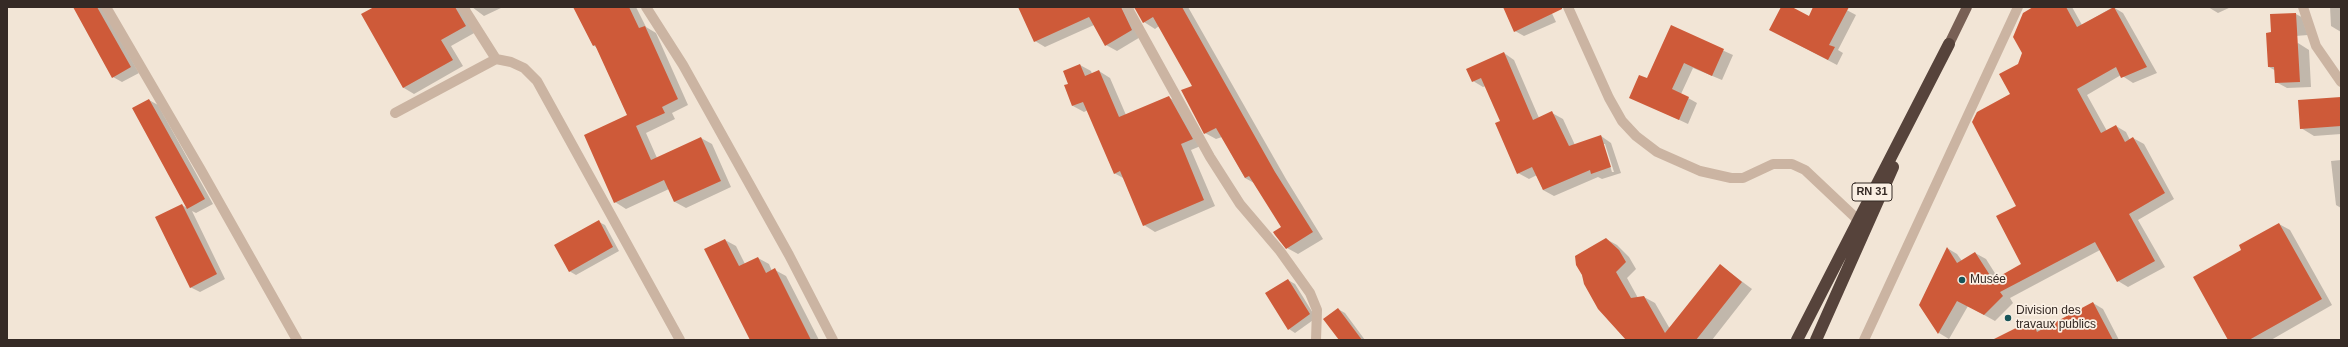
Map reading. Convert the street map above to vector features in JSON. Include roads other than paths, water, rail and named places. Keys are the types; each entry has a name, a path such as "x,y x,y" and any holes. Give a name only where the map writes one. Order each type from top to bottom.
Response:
{"highway":[{"name":"RN 31","path":"1797,340 1949,44"},
{"name":"RN 31","path":"1816,340 1949,44"}],"main road":[{"name":"RN 31","path":"1949,44 1967,7"}],"street":[{"path":"106,7 201,170 297,340"},
{"path":"463,7 496,59"},
{"path":"646,7 690,79 789,255 833,340"},
{"path":"1127,7 1177,100 1222,177 1240,204 1280,251 1310,293 1317,310 1316,340"},
{"path":"1568,7 1622,121 1636,136 1657,152 1700,171 1732,178 1743,178 1773,164 1792,164 1805,170 1858,220"},
{"path":"1864,340 2018,7"},
{"path":"2303,7 2316,46 2341,82"},
{"path":"395,113 496,59 511,62 524,68 537,81 680,340"}],"place":[{"name":"Musée","path":"1962,280"},
{"name":"Division des travaux publics","path":"2008,318"}]}
